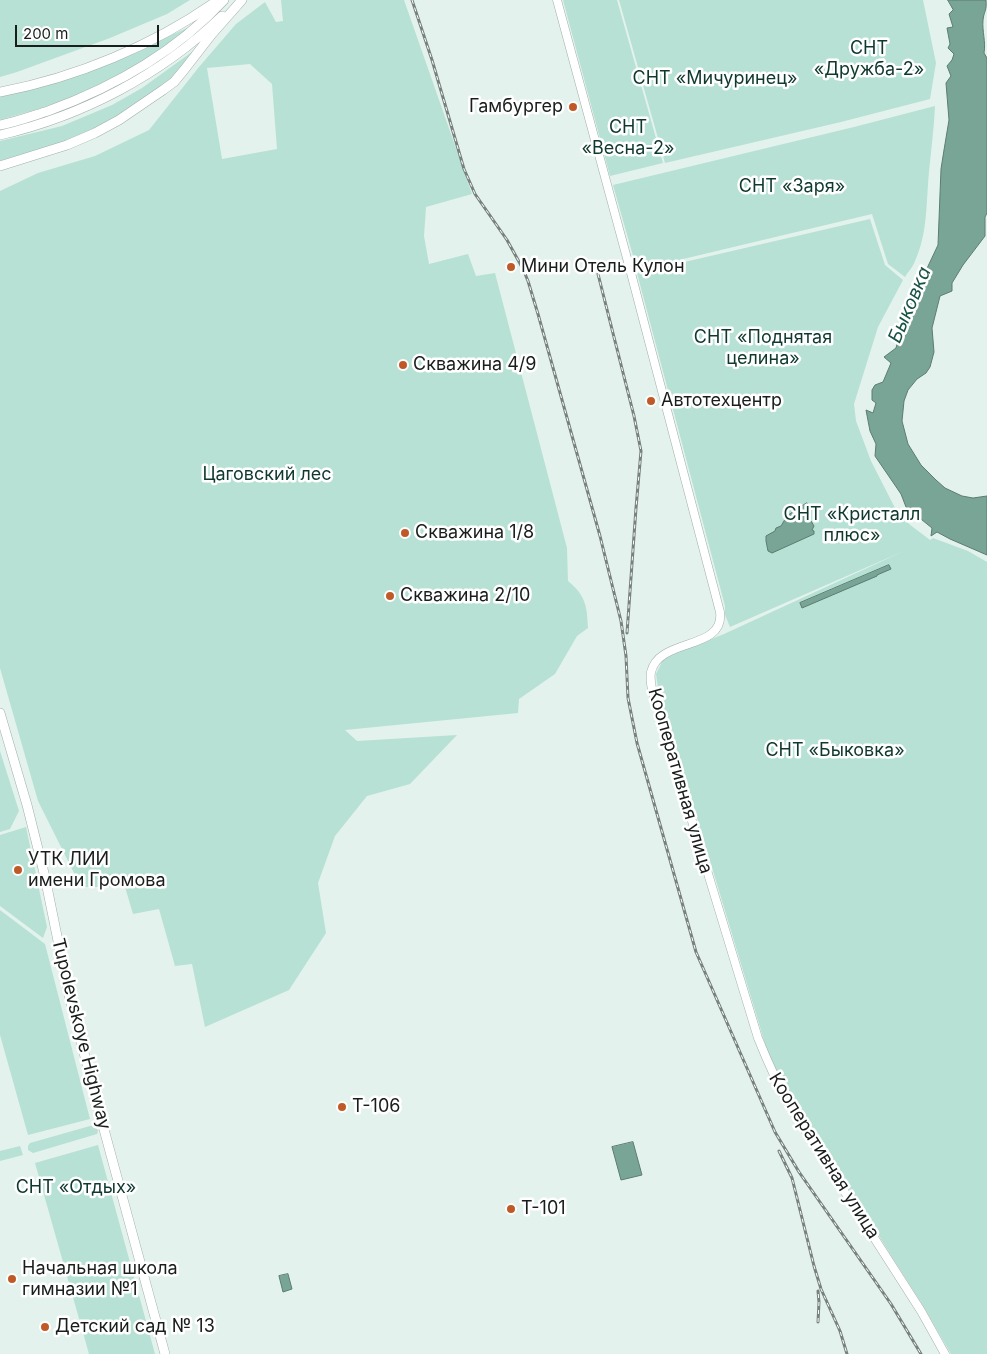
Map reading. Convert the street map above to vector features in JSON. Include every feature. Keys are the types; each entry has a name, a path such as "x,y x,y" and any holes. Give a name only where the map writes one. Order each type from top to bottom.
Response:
{"main road":[{"path":"0,92 61,77 114,57 158,37 187,21 218,0"},
{"path":"0,125 69,103 127,76 167,51 189,34 224,0"},
{"path":"0,135 54,119 98,101 130,84 192,43 241,0"},
{"path":"0,166 67,145 95,133 119,120 163,90 179,76 241,0"},
{"name":"Кооперативная улица","path":"557,0 720,612 720,624 716,631 702,639 667,652 654,663 650,680 656,706 758,1038 770,1068 791,1108 921,1311 945,1354"},
{"name":"Tupolevskoye Highway","path":"0,713 45,877 73,1012 165,1354"}],"green space":[{"path":"0,0 190,0 167,14 110,38 0,77"},
{"name":"Цаговский лес","path":"281,0 404,0 472,194 426,207 424,236 429,264 468,254 476,276 495,273 567,548 568,581 582,597 587,613 588,628 577,636 555,674 519,699 518,713 345,730 357,741 457,735 410,784 367,796 335,836 318,883 326,933 289,990 205,1027 192,964 175,966 159,909 133,914 125,887 81,887 38,801 0,668 0,191 38,173 95,156 149,130 236,24 265,2 276,22 283,21","holes":["250,64 272,84 277,149 222,159 207,68"]},
{"name":"СНТ «Весна-2»","path":"563,0 617,0 663,163 610,176"},
{"name":"СНТ «Мичуринец»","path":"619,0 923,0 936,63 930,99 665,163"},
{"path":"194,25 154,54 95,88 60,102 0,120 0,96 126,55"},
{"path":"196,49 170,81 117,117 61,143 0,161 0,141 62,126 112,105 142,88"},
{"name":"СНТ «Заря»","path":"935,106 926,217 922,240 915,261 905,277 888,264 872,214 637,270 613,185"},
{"name":"СНТ «Быковка»","path":"870,219 885,265 903,280 878,327 854,404 856,421 871,461 894,506 909,524 930,540 933,538 968,551 987,562 987,1354 951,1354 862,1208 812,1135 772,1067 658,688 656,674 664,658 724,634 904,551 730,627 725,615 725,606 637,273"},
{"path":"0,751 19,811 10,829 0,832"},
{"name":"УТК ЛИИ имени Громова","path":"26,827 47,927 43,938 0,906 0,835"},
{"name":"СНТ «Отдых»","path":"0,910 45,944 90,1119 28,1135 0,1035"},
{"path":"96,1126 97,1134 33,1153 28,1150 30,1143"},
{"name":"СНТ «Отдых»","path":"98,1145 155,1354 89,1354 35,1163"},
{"path":"20,1146 23,1155 0,1161 0,1151"}],"water":[{"name":"Быковка","path":"948,0 986,0 983,17 984,53 987,58 987,213 985,217 985,236 952,283 952,291 940,296 932,328 934,352 930,367 908,390 904,401 902,421 908,444 921,465 945,488 962,496 973,498 987,496 987,555 937,532 931,536 932,528 906,507 901,494 875,456 876,444 870,431 866,410 873,413 876,403 872,400 872,390 875,385 883,382 891,363 884,357 896,348 902,326 910,312 909,298 922,279 938,245 941,169 949,120 946,83 951,76 947,66 954,54 948,48 950,44 947,28 953,27 949,14 953,10"},
{"path":"807,503 809,505 807,510 808,519 814,526 812,530 814,534 772,553 768,551 766,536 781,526 787,516"},
{"path":"889,565 891,569 877,576 802,608 800,603"},
{"path":"633,1142 642,1175 621,1180 612,1147"},
{"path":"288,1274 292,1289 283,1292 279,1276"}],"railway":[{"path":"412,0 464,169 475,194 507,240 523,269 538,314 600,536 621,621 626,656 628,698 637,743 696,952 775,1132 799,1172 891,1304 921,1354"},
{"path":"598,274 641,451 627,633"},
{"path":"779,1151 792,1178 821,1289 840,1331 847,1354"},
{"path":"818,1291 818,1322"}],"place":[{"name":"Гамбургер","path":"573,107"},
{"name":"Мини Отель Кулон","path":"511,267"},
{"name":"Скважина 4/9","path":"403,365"},
{"name":"Автотехцентр","path":"651,401"},
{"name":"Скважина 1/8","path":"405,533"},
{"name":"Скважина 2/10","path":"390,596"},
{"name":"УТК ЛИИ имени Громова","path":"18,870"},
{"name":"Т-106","path":"342,1107"},
{"name":"Т-101","path":"511,1209"},
{"name":"Начальная школа гимназии №1","path":"12,1279"},
{"name":"Детский сад № 13","path":"45,1327"}],"park label":[{"name":"СНТ «Дружба-2»","path":"869,59"},
{"name":"СНТ «Поднятая целина»","path":"763,348"},
{"name":"СНТ «Кристалл плюс»","path":"852,525"}]}
